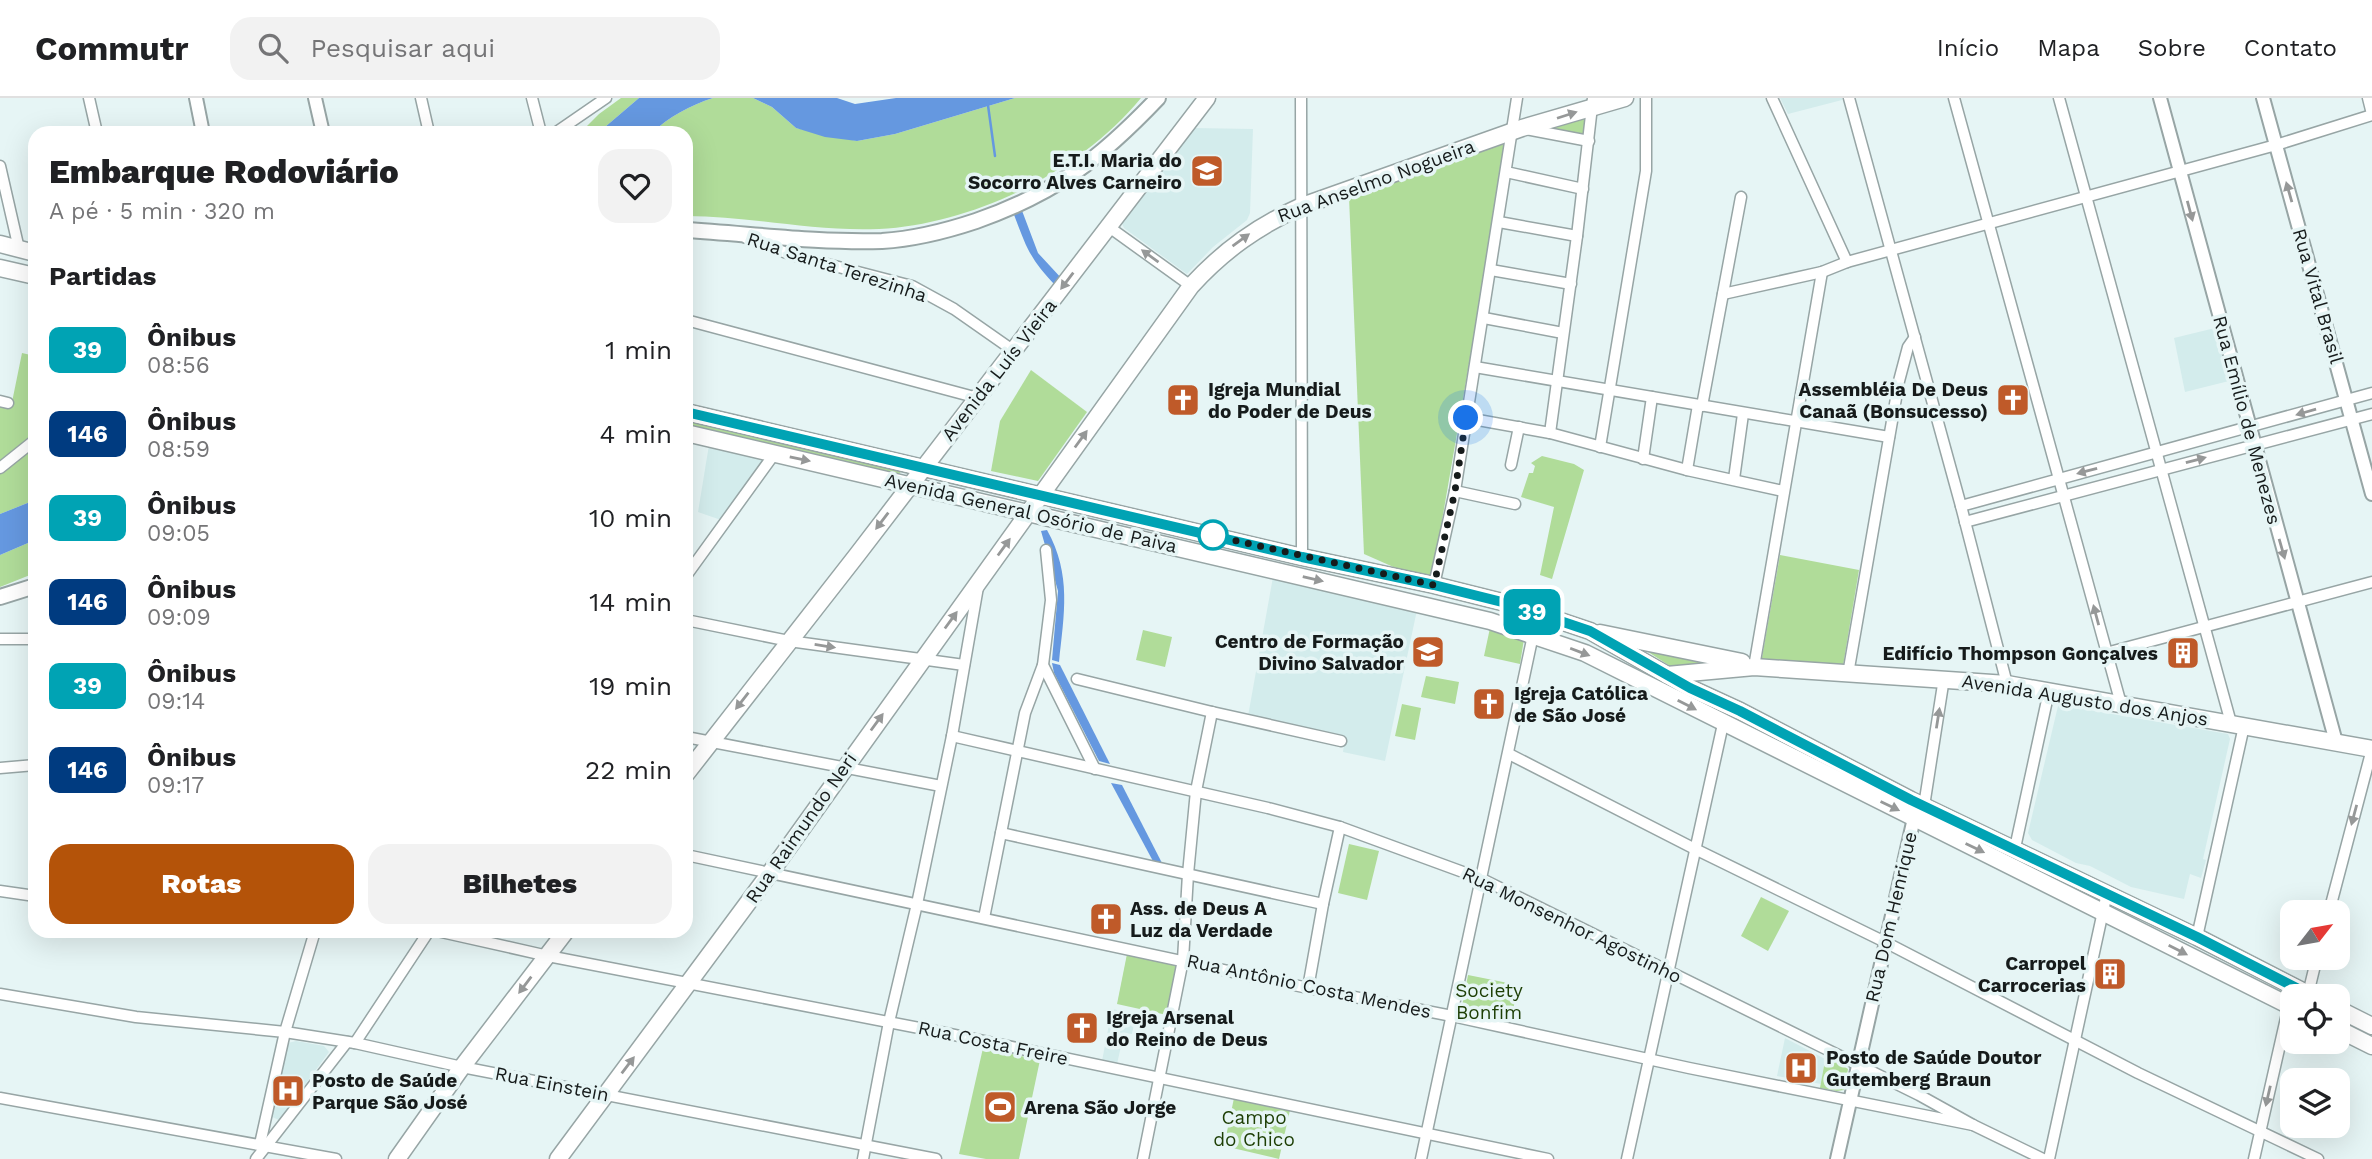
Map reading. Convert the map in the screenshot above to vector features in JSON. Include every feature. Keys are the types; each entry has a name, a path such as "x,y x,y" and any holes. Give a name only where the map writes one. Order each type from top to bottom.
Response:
{"main road":[{"path":"737,235 884,241 937,233 966,224 1024,203 1064,181 1114,143 1158,98"},
{"name":"Avenida Luís Vieira","path":"693,765 1207,98"},
{"name":"Rua Anselmo Nogueira","path":"1041,495 1191,286 1207,268 1267,222 1302,206 1592,102 1625,98"},
{"name":"Rua Santa Terezinha","path":"693,231 737,235"},
{"path":"0,244 27,251"},
{"path":"0,268 28,274"},
{"name":"Avenida General Osório de Paiva","path":"693,414 1302,557 1434,585 1510,604 1590,631 2102,912 2280,1000"},
{"name":"Avenida General Osório de Paiva","path":"693,435 1490,621 1533,635 1585,653 1723,724 1919,812 2015,848 2287,984"},
{"name":"Rua Raimundo Neri","path":"558,1159 770,873 1041,495"},
{"path":"0,597 28,588"},
{"name":"Avenida Augusto dos Anjos","path":"1590,631 1738,660 1754,667"},
{"name":"Avenida Augusto dos Anjos","path":"1626,674 1668,675 1754,667 2007,684 2372,749"},
{"path":"397,1159 462,1067 561,938"},
{"path":"2350,1015 2372,1026"},
{"path":"2350,1036 2372,1046"}],"street":[{"path":"89,98 95,126"},
{"path":"196,98 202,126"},
{"path":"315,98 321,126"},
{"path":"421,98 427,126"},
{"path":"532,98 539,126"},
{"path":"565,126 606,98"},
{"path":"1301,98 1302,557"},
{"path":"1434,585 1455,491 1506,172 1517,130 1517,98"},
{"path":"1601,447 1646,171 1646,98"},
{"path":"1772,98 1847,262"},
{"path":"1849,98 2007,684"},
{"path":"1954,98 1986,223 2121,704"},
{"path":"2059,98 2204,626 2237,725 2197,937"},
{"name":"Rua Emílio de Menezes","path":"2160,98 2336,742"},
{"name":"Rua Vital Brasil","path":"2263,98 2372,494"},
{"path":"1723,294 1822,272 1847,262 2085,195 2276,145 2372,115 2368,98"},
{"path":"1550,433 1592,102"},
{"path":"1517,130 1589,141"},
{"path":"0,166 27,251"},
{"path":"1506,172 1583,188"},
{"path":"1687,470 1741,197"},
{"path":"1499,222 1577,236"},
{"path":"1109,226 1191,286"},
{"name":"Rua Santa Terezinha","path":"737,235 792,255 912,286 954,309 1014,351"},
{"path":"1491,270 1571,284"},
{"path":"1754,667 1822,272"},
{"path":"1484,318 1563,333"},
{"path":"693,322 978,398"},
{"path":"1848,674 1889,437 1908,347 1915,337"},
{"path":"1475,367 1889,437"},
{"path":"1961,506 2372,393"},
{"path":"1643,459 1652,397"},
{"path":"1734,479 1743,414"},
{"path":"1965,522 2372,414"},
{"path":"1466,418 1550,433 1687,470 1783,491"},
{"path":"1511,465 1519,427"},
{"path":"0,468 28,446"},
{"path":"693,566 775,453"},
{"path":"1455,491 1515,504"},
{"path":"984,918 1025,713 1044,662 1052,600 1046,550"},
{"path":"863,1159 889,1022 952,736 979,582"},
{"path":"2106,653 2372,582"},
{"path":"693,621 789,640 964,665"},
{"path":"1422,1159 1533,635"},
{"path":"0,639 28,639"},
{"path":"1044,662 1099,770"},
{"name":"Rua Dom Henrique","path":"1837,1159 1885,942 1919,812 1944,678"},
{"path":"1077,679 1341,741"},
{"path":"2015,848 2049,691"},
{"path":"1143,1159 1183,960 1196,791 1212,712"},
{"path":"1628,1159 1723,724"},
{"name":"Rua Monsenhor Agostinho","path":"952,736 1196,791 1340,828 1482,879 2043,1159"},
{"path":"693,738 941,786"},
{"path":"2332,900 2372,749"},
{"path":"1509,754 1885,942 2138,1073 2318,1159"},
{"path":"0,768 28,766"},
{"path":"1308,988 1340,828"},
{"path":"1000,833 1323,904"},
{"name":"Rua Antônio Costa Mendes","path":"693,856 1308,988 1973,1125"},
{"path":"0,891 28,895"},
{"path":"2049,1159 2107,893"},
{"path":"263,1145 285,1032 312,938"},
{"path":"256,1159 263,1145 351,1043 424,938"},
{"name":"Rua Costa Freire","path":"468,938 1159,1077 1548,1159"},
{"name":"Rua Einstein","path":"0,994 136,1017 285,1032 351,1043 936,1159"},
{"path":"2254,1159 2280,1049"},
{"path":"0,1098 337,1159"}],"shaded area":[{"path":"1780,98 1842,98 1842,100 1788,114"},
{"name":"E.T.I. Maria do Socorro Alves Carneiro","path":"1194,128 1253,129 1250,213 1247,220 1213,247 1187,274 1124,228 1122,223"},
{"path":"2215,328 2229,381 2185,392 2174,338"},
{"path":"709,445 769,458 721,520 698,512"},
{"path":"1273,577 1417,610 1385,761 1343,752 1345,737 1248,716"},
{"path":"2060,705 2228,734 2230,739 2203,859 2206,860 2201,878 2190,874 2184,899 2131,887 2032,840 2028,833"},
{"path":"1112,1009 1136,1014 1132,1034 1124,1033 1117,1064 1102,1061"},
{"name":"Posto de Saúde Doutor Gutemberg Braun","path":"1785,1038 1825,1059 1821,1084 1777,1076"},
{"name":"Posto de Saúde Parque São José","path":"296,1041 324,1046 329,1052 279,1120 270,1116 288,1043"}],"green space":[{"path":"621,98 639,98 606,126 587,126"},
{"path":"713,98 753,98 772,107 796,128 857,141 895,134 1015,98 1141,98 1116,125 1088,149 1023,189 988,205 951,217 879,229 693,216 693,126 660,126 696,104"},
{"path":"1588,113 1586,139 1539,129"},
{"path":"1507,143 1434,567 1430,576 1398,569 1364,554 1349,197"},
{"path":"22,353 28,354 28,441 0,463 0,405 11,407"},
{"path":"1031,370 1087,412 1038,481 991,471 1000,421"},
{"path":"693,419 903,469 899,474 693,429"},
{"path":"28,451 28,503 0,514 0,473"},
{"path":"1542,456 1574,464 1584,470 1552,579 1540,575 1554,507 1521,497 1529,473 1533,473 1535,466 1531,463"},
{"path":"28,543 28,576 0,587 0,555"},
{"path":"1780,555 1859,570 1843,666 1761,663"},
{"path":"1490,628 1524,639 1520,664 1484,656"},
{"path":"1143,630 1172,637 1165,667 1136,660"},
{"path":"1642,648 1712,662 1670,666"},
{"path":"1426,676 1459,682 1455,704 1421,697"},
{"path":"1402,704 1421,708 1415,740 1395,736"},
{"path":"1349,844 1379,851 1367,900 1338,893"},
{"path":"1761,897 1789,911 1768,951 1741,936"},
{"path":"1127,954 1176,965 1167,1015 1117,1004"},
{"name":"Society Bonfim","path":"1468,975 1518,985 1510,1026 1460,1016"},
{"name":"Arena São Jorge","path":"983,1048 1040,1060 1019,1159 986,1159 959,1154"},
{"path":"1826,1055 1848,1069 1844,1090 1820,1088"},
{"name":"Campo do Chico","path":"1234,1098 1290,1110 1279,1159 1224,1146"}],"water":[{"path":"639,98 713,98 680,112 660,126 606,126"},
{"path":"753,98 837,98 855,104 896,98 1015,98 895,134 857,141 825,137 796,128 772,107"},
{"path":"1021,208 1038,253 1063,280 1055,285 1039,267 1025,243 1013,212"},
{"path":"28,503 28,543 0,555 0,514"},
{"path":"1047,530 1055,547 1063,579 1064,611 1059,662 1052,660 1058,591 1041,531"},
{"path":"1052,663 1060,665 1110,764 1099,761 1054,673"},
{"path":"1111,783 1122,785 1163,865 1154,863"}],"waterway":[{"path":"987,98 995,156"}],"bus line":[{"name":"39","path":"693,414 1302,557 1434,585 1510,604 1590,631 1690,688 1911,800 2015,848 2289,984"}],"place":[{"name":"E.T.I. Maria do Socorro Alves Carneiro","path":"1207,171"},
{"name":"Igreja Mundial do Poder de Deus","path":"1183,400"},
{"name":"Assembléia De Deus Canaã (Bonsucesso)","path":"2013,400"},
{"name":"Centro de Formação Divino Salvador","path":"1428,652"},
{"name":"Edifício Thompson Gonçalves","path":"2183,653"},
{"name":"Igreja Católica de São José","path":"1489,704"},
{"name":"Ass. de Deus A Luz da Verdade","path":"1106,919"},
{"name":"Carropel Carrocerias","path":"2110,974"},
{"name":"Igreja Arsenal do Reino de Deus","path":"1082,1028"},
{"name":"Posto de Saúde Doutor Gutemberg Braun","path":"1801,1068"},
{"name":"Posto de Saúde Parque São José","path":"288,1091"},
{"name":"Arena São Jorge","path":"1000,1107"}],"route":[{"path":"1213,535 1206,534 1434,585 1455,491 1466,418"}]}
